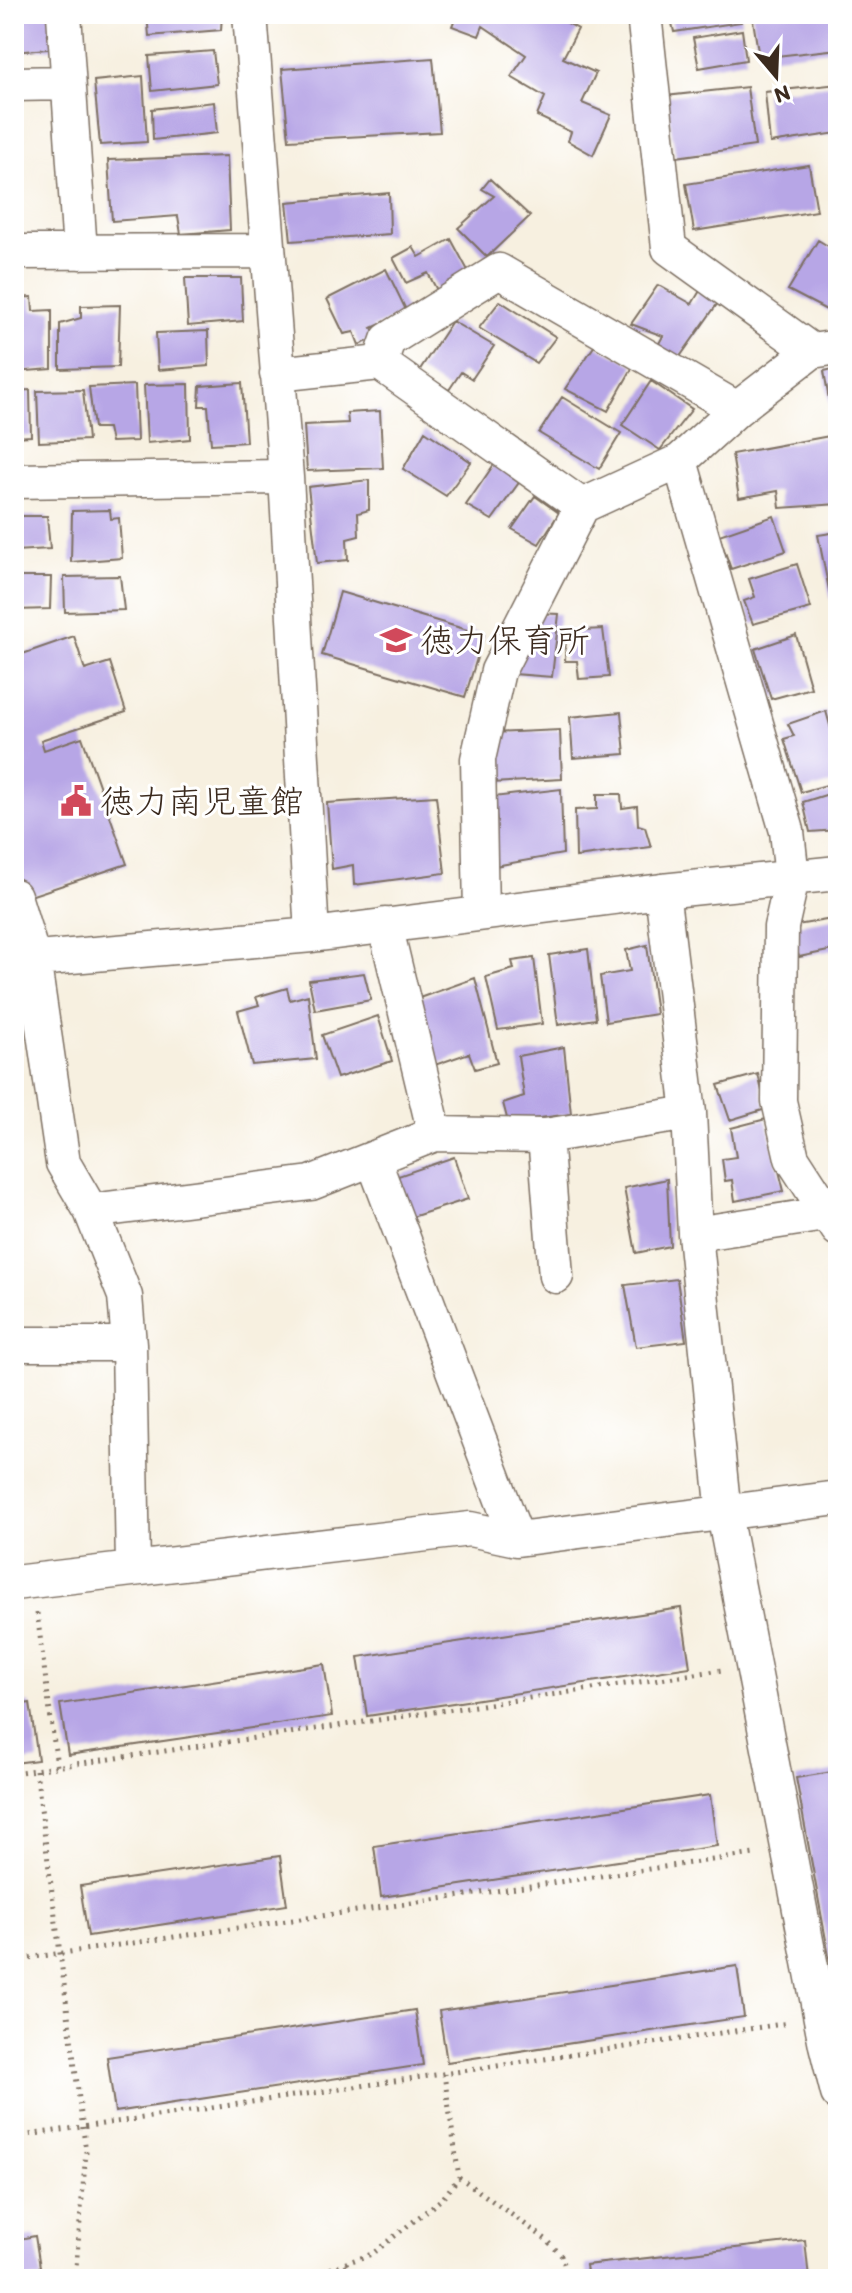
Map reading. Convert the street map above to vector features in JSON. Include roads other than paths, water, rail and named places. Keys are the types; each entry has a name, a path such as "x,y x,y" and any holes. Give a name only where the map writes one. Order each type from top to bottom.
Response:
{"street":[{"path":"64,14 80,252"},
{"path":"250,14 286,477 312,935"},
{"path":"481,913 478,759 498,671 582,506 680,461 737,409 825,349 669,248 644,14"},
{"path":"14,84 68,83"},
{"path":"14,252 267,251"},
{"path":"380,363 388,340 499,271 737,409"},
{"path":"277,374 380,363 582,506"},
{"path":"680,461 787,831 792,878 781,927 779,1101 792,1158 835,1218 695,1234"},
{"path":"14,481 286,477"},
{"path":"23,959 312,935 662,891 838,873"},
{"path":"662,891 689,1113 695,1234 724,1514 838,2093"},
{"path":"14,896 23,959 63,1163 91,1211 125,1296 129,1344 133,1568"},
{"path":"385,925 435,1134"},
{"path":"91,1211 311,1183 435,1134 545,1136 689,1113"},
{"path":"545,1136 556,1276"},
{"path":"373,1159 517,1539"},
{"path":"14,1344 129,1344"},
{"path":"24,1581 470,1529 517,1539 838,1498"}],"place":[{"name":"徳力保育所","path":"396,640"},
{"name":"徳力南児童館","path":"76,801"}]}
